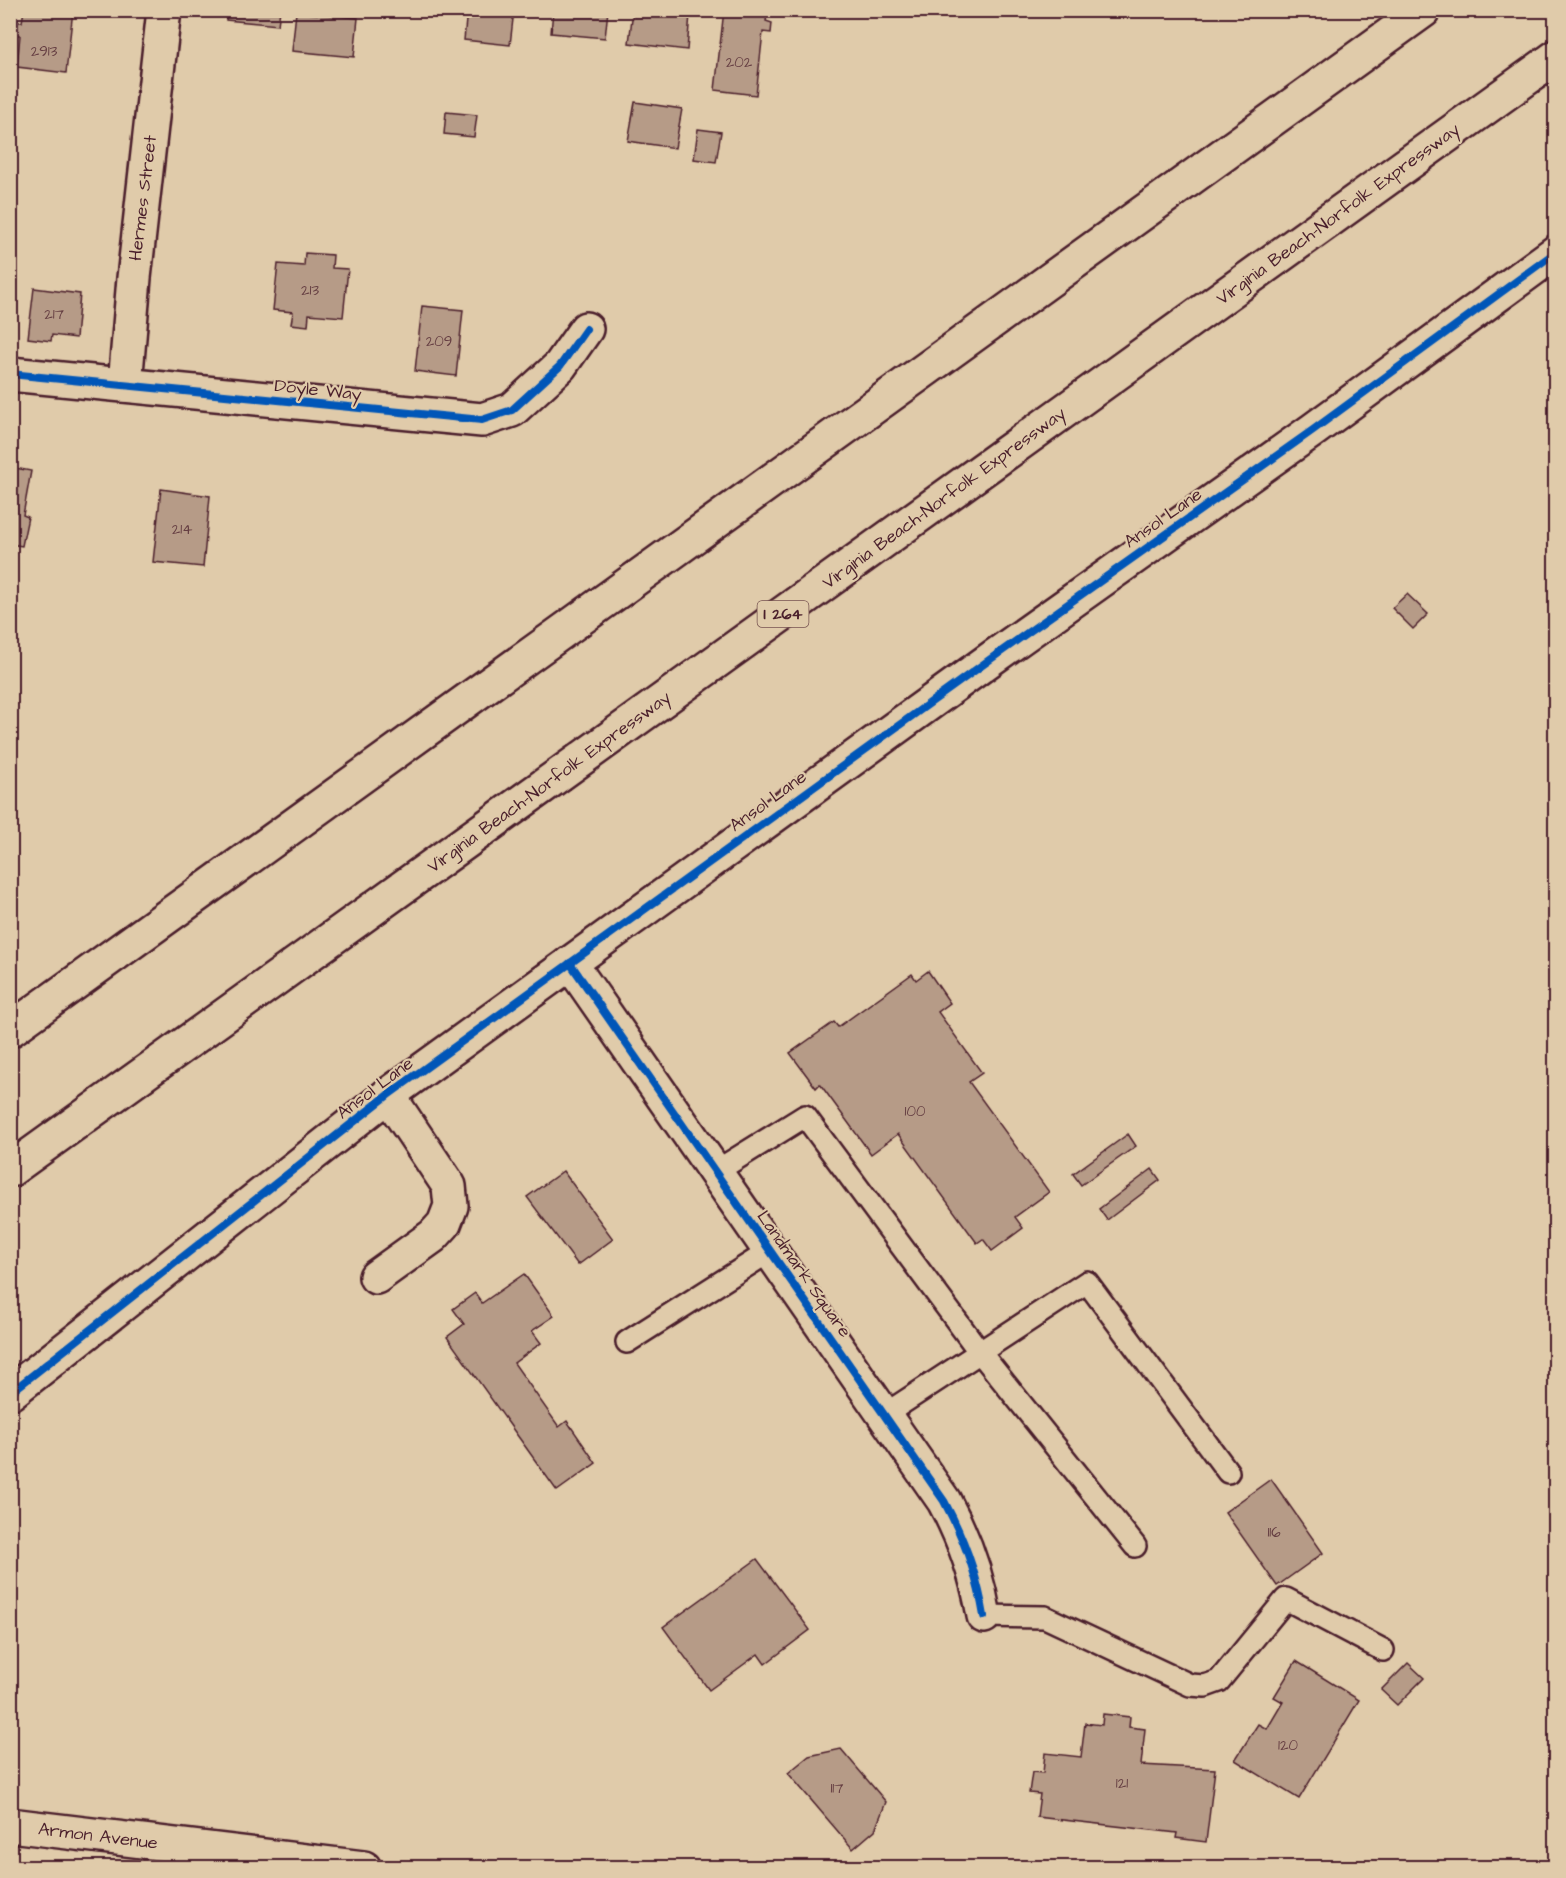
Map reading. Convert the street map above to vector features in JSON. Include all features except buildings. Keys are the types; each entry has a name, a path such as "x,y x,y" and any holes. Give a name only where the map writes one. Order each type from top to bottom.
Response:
{"main road":[{"name":"Hermes Street","path":"125,385 135,266 164,10"},
{"path":"10,1030 1424,10"},
{"name":"Virginia Beach-Norfolk Expressway","path":"10,1170 1556,57"},
{"name":"Ansol Lane","path":"10,1393 388,1095 992,658 1313,430 1556,252"},
{"name":"Doyle Way","path":"10,374 482,420 512,410 560,366 586,330"},
{"name":"Landmark Square","path":"570,963 944,1501 962,1534 977,1579 984,1616"},
{"path":"376,1277 433,1236 444,1224 452,1206 449,1186 388,1095"},
{"name":"Armon Avenue","path":"10,1826 364,1868"}],"lane":[{"path":"715,1172 805,1116 979,1351 1135,1546"},
{"path":"627,1342 770,1251"},
{"path":"884,1415 1088,1282 1228,1472"},
{"path":"984,1616 1045,1617 1190,1685 1205,1686 1220,1681 1286,1599 1383,1650"}],"cycle path":[{"path":"10,1393 388,1095 992,658 1313,430 1556,252"},
{"path":"10,374 482,420 512,410 560,366 586,329"},
{"path":"570,963 944,1501 969,1557 984,1616"}]}
